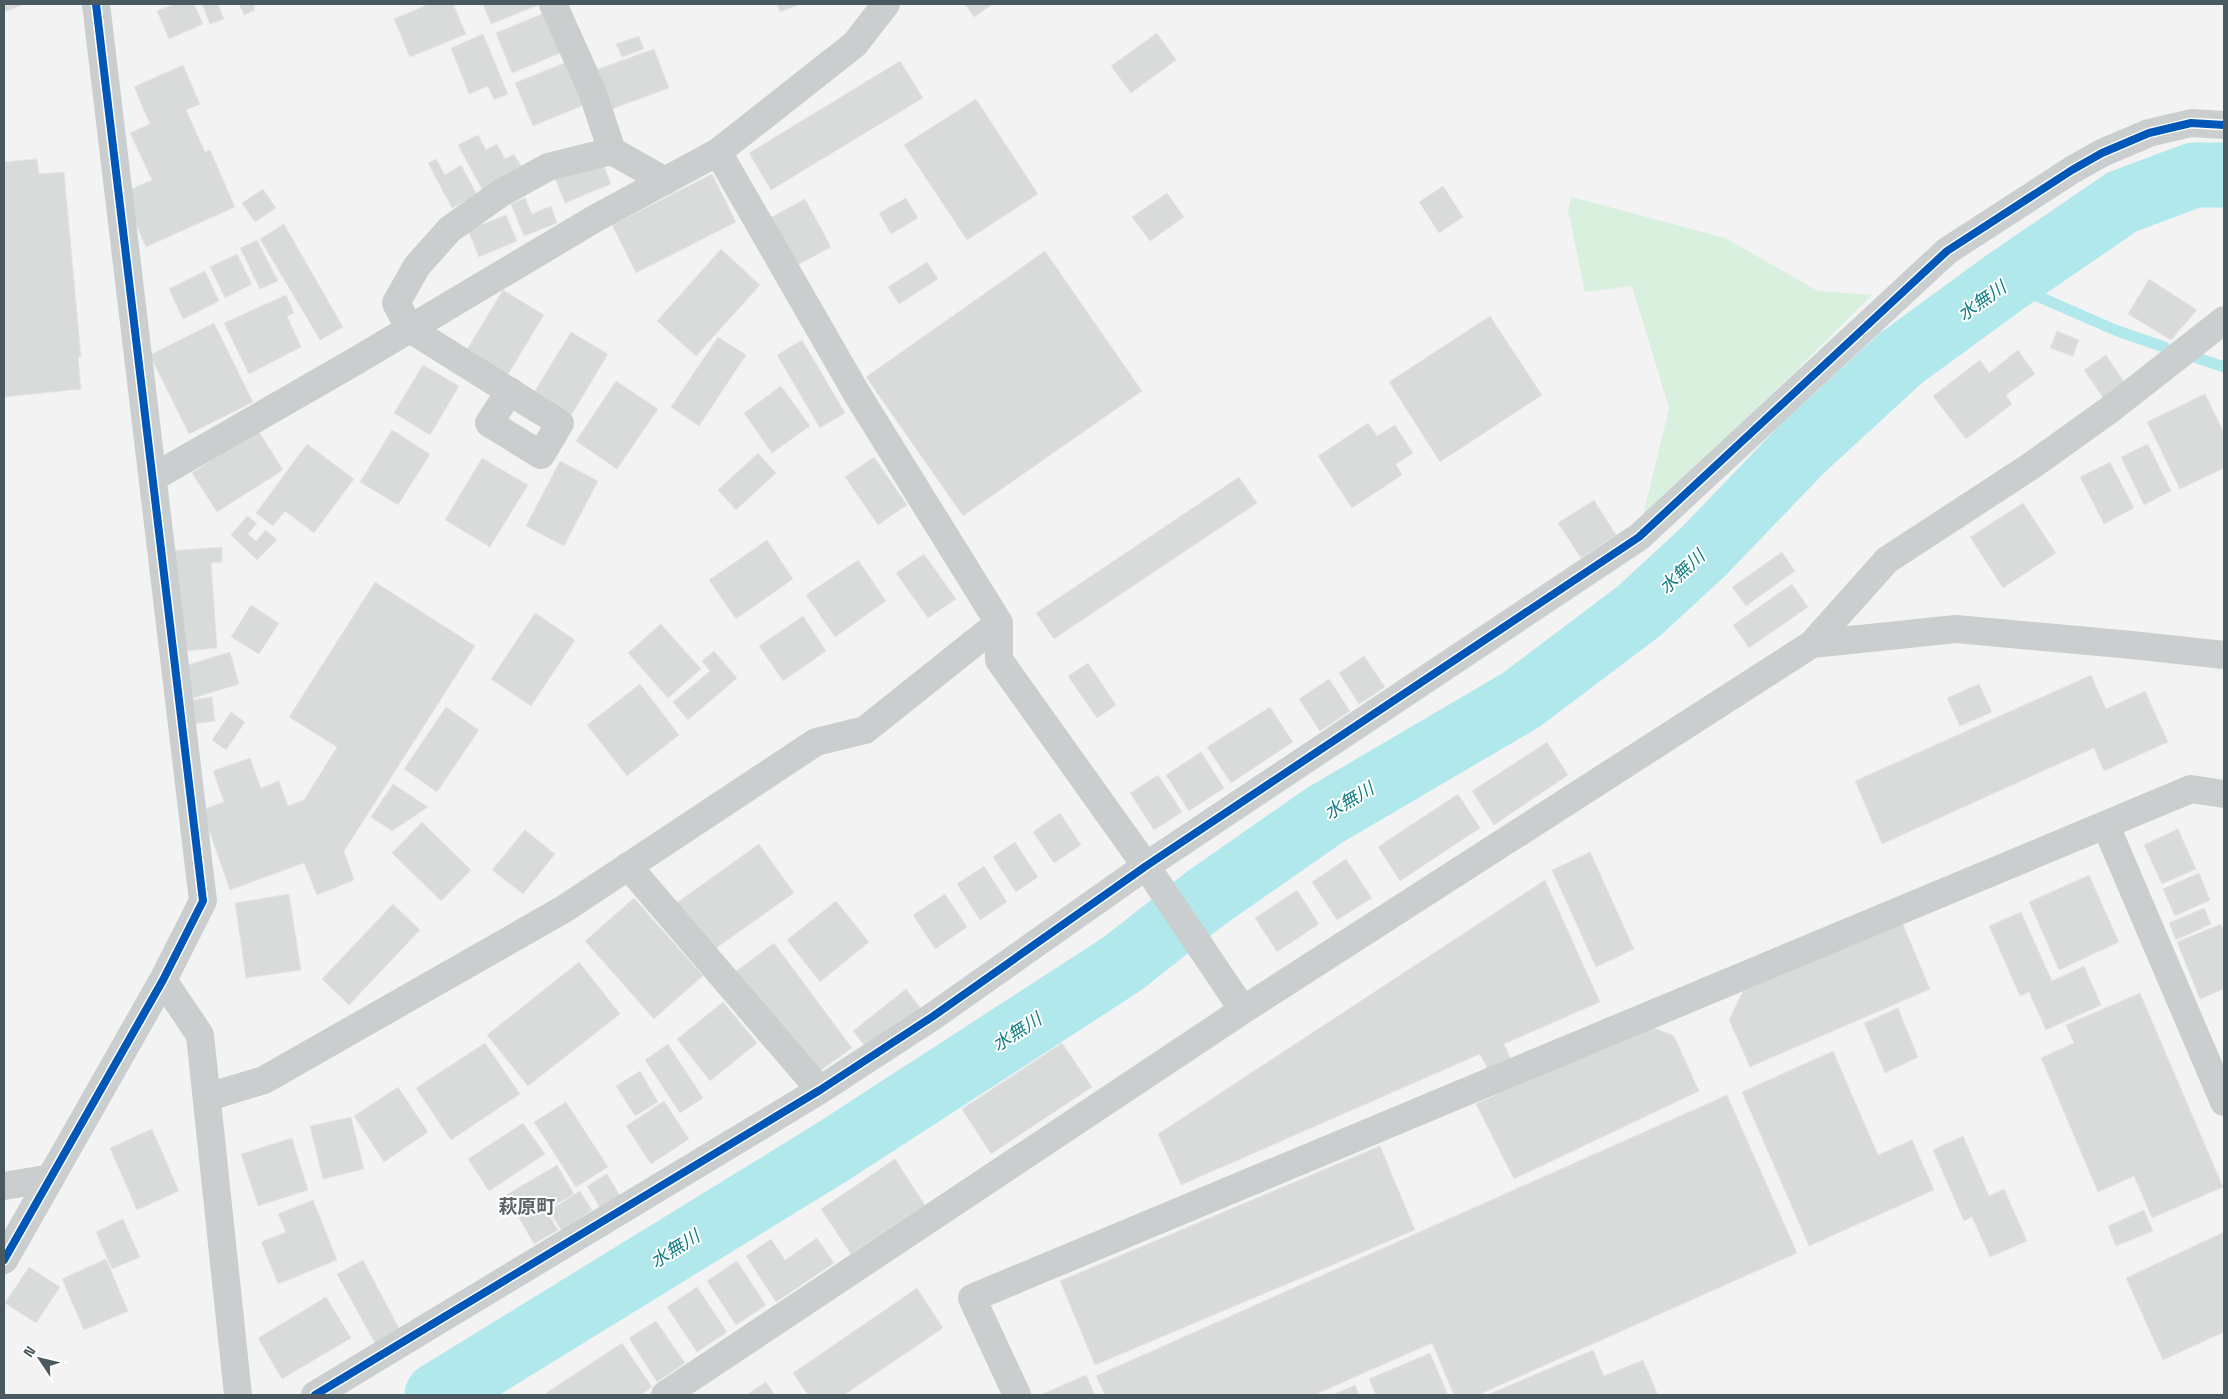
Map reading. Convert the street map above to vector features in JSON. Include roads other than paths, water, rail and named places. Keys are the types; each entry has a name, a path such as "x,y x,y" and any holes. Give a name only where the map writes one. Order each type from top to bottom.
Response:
{"street":[{"path":"4,1260 163,980 203,901 154,477 96,4"},
{"path":"553,4 592,92 612,151 665,181"},
{"path":"154,477 410,329 596,218 718,152 855,44 886,4"},
{"path":"315,1395 820,1090 932,1017 1146,866 1639,537 1947,251 2072,170 2102,153 2149,133 2191,123 2224,125"},
{"path":"510,391 410,329 396,303 417,266 450,229 501,193 548,167 612,151"},
{"path":"718,152 857,394 999,623 999,660 1146,866 1243,1010"},
{"path":"665,1395 1243,1010 1812,644 1887,560 2031,466 2112,408 2224,320"},
{"path":"208,1097 264,1080 564,909 816,742 865,730 999,623"},
{"path":"1812,644 1956,629 2132,645 2224,656"},
{"path":"1017,1395 972,1298 2191,789 2224,794"},
{"path":"2106,826 2224,1102"},
{"path":"628,866 820,1090"},
{"path":"163,980 200,1035 238,1395"},
{"path":"4,1186 50,1178"}],"waterway":[{"name":"水無川","path":"437,1395 832,1152 1122,964 1206,898 1325,815 1521,700 1639,611 1704,551 1802,449 1901,358 2005,282 2122,202 2194,175 2224,175"},
{"path":"2005,282 2115,330 2164,347"},
{"path":"2197,358 2224,367"}],"district":[{"name":"萩原町","path":"527,1206"}]}
